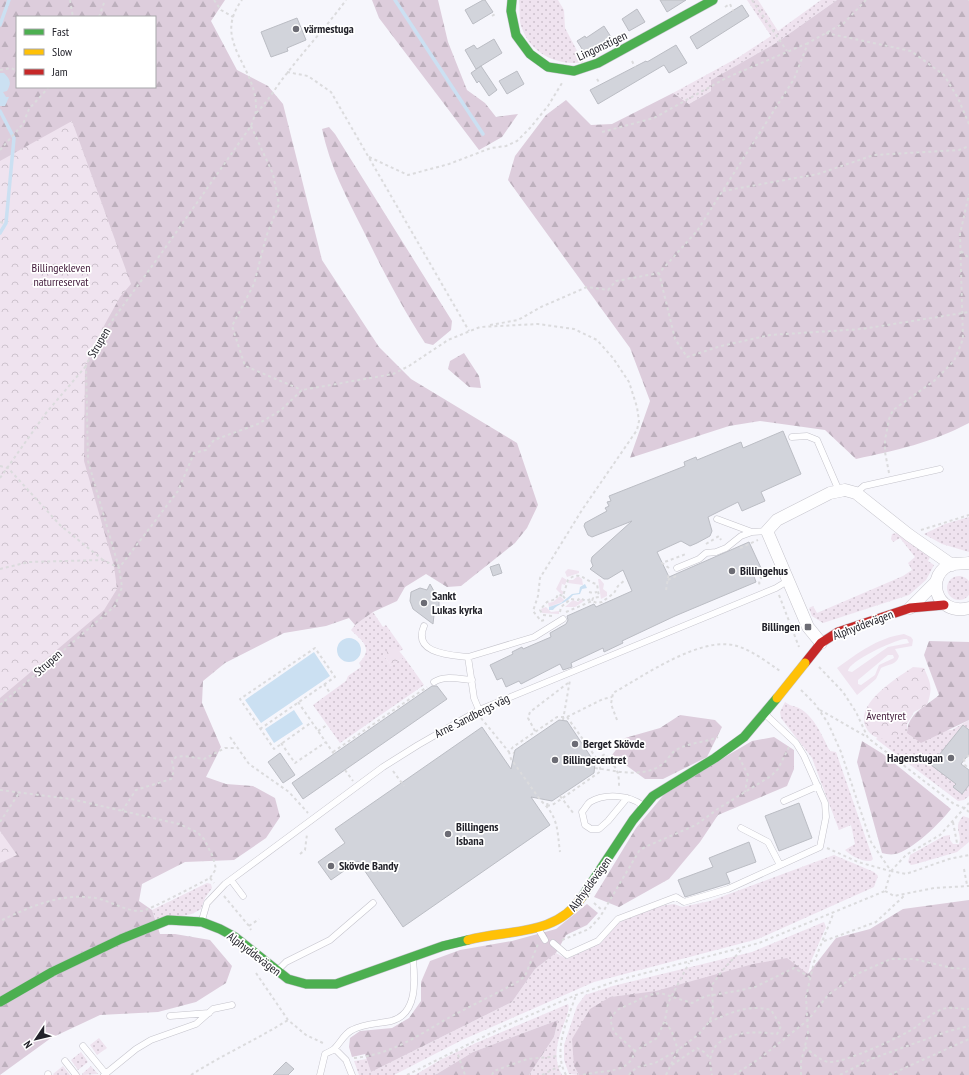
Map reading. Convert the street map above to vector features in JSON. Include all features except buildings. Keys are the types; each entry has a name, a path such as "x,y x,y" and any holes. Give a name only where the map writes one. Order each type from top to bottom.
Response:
{"street":[{"name":"Lingonstigen","path":"512,0 511,11 516,35 530,54 548,67 574,71 598,63 713,0"},
{"path":"821,643 808,627 767,532 777,520 830,493 845,490 856,493 909,535 963,564"},
{"name":"Alphyddevägen","path":"910,608 936,582 945,568 963,564"},
{"path":"936,582 937,594 944,605 952,609 961,610 969,608"},
{"name":"Alphyddevägen","path":"202,922 235,937 277,972 288,979 306,984 336,984 413,958 443,946 481,936 539,928 556,921 568,914 578,904 644,806 653,796 665,787 715,758 744,737 821,643 838,632 910,608 944,605"},
{"path":"0,1002 52,972 121,939 168,920 202,922"}],"lane":[{"path":"792,438 807,436 817,440 839,491"},
{"path":"856,493 864,486 940,469"},
{"path":"717,519 752,532"},
{"path":"677,568 699,559 706,553 716,552 726,548 741,536 752,532 767,532"},
{"name":"Arne Sandbergs väg","path":"202,922 207,903 219,889 383,767 418,745 479,710 776,588 789,580"},
{"path":"424,626 422,632 423,640 430,650 468,657 534,637 561,616"},
{"path":"468,657 474,698 479,710"},
{"path":"434,682 439,678 472,680"},
{"path":"553,943 567,954 576,951 598,942 618,919 676,897 684,902 728,889 820,847 826,817 825,803 818,786 804,756 796,743 764,714"},
{"path":"784,801 818,786"},
{"path":"627,798 608,821 599,829 591,829 585,825 582,812 590,802 607,796 627,798 644,806"},
{"path":"741,828 768,842 780,865"},
{"path":"231,880 243,896"},
{"path":"277,972 286,962 330,940 372,902"},
{"path":"539,928 545,940"},
{"path":"320,1075 324,1054 335,1049 342,1038 351,1030 364,1025 392,1021 401,1016 409,1007 415,986 413,958"},
{"path":"83,1046 105,1075 151,1040 196,1024 213,1009 232,1005"},
{"path":"170,1016 209,1013"},
{"path":"335,1049 346,1060 352,1075"},
{"path":"65,1061 76,1075"}],"path":[{"path":"70,0 73,16"},
{"path":"99,16 105,0"},
{"path":"214,0 221,10 233,17"},
{"name":"Strupen","path":"0,705 115,606 122,587 119,568 88,461 86,365 103,333 163,252 251,126 255,114 255,93 247,69 232,43 230,30 233,17 242,0"},
{"path":"255,114 267,103 287,72 318,37 346,0"},
{"path":"752,0 787,51"},
{"path":"602,132 654,118 726,78 808,43 844,22 866,0"},
{"path":"719,10 730,4 734,11"},
{"path":"825,33 911,51 944,75 958,98 969,124"},
{"path":"251,126 273,174 279,204 266,237 254,284 232,326 245,366 302,390 393,374 409,366 448,340 480,327 518,320 547,304 587,287 608,290 616,281 659,273 697,232 723,192 744,156 794,79 808,43"},
{"path":"0,70 11,68 16,70"},
{"path":"287,72 308,76 331,92 470,331"},
{"path":"368,156 408,175 449,164 491,148 517,141 548,106 564,77"},
{"path":"0,150 23,124 29,109 47,88"},
{"path":"723,192 818,174 874,155 959,150 969,146"},
{"path":"890,480 885,452 889,420 893,410 934,381 954,361 963,338 961,313 960,234 969,194"},
{"path":"964,216 969,216"},
{"path":"961,251 969,258"},
{"path":"659,273 675,339 687,357 721,346 770,335 862,329 969,312"},
{"path":"480,327 538,324 574,329 597,340 613,358 628,382 637,407 639,421 637,430 582,510 540,578 538,596 533,611 541,621 561,616 592,601 597,603 602,602 614,593 618,586 625,580"},
{"path":"0,478 46,413 86,365"},
{"path":"0,466 8,468 60,525 104,560 119,568 178,491 194,453 206,450 214,440 258,424 281,410 302,390"},
{"path":"916,531 969,515"},
{"path":"0,568 29,562 104,560"},
{"path":"666,590 670,569"},
{"path":"757,571 764,593"},
{"path":"561,616 560,609 571,599 578,600 580,598 586,601 599,597 596,584 583,576 578,575 568,580 563,596"},
{"path":"776,588 797,639 800,653"},
{"path":"589,592 598,592"},
{"path":"554,616 543,615 540,610 547,602 556,599 558,594 563,596 568,602"},
{"path":"260,729 335,677 315,648 240,699 260,729 274,749 312,722"},
{"path":"815,664 843,692 856,712 868,738"},
{"path":"535,732 528,718 530,712 570,681"},
{"path":"298,702 333,753 434,682"},
{"path":"324,684 330,693"},
{"path":"563,720 569,689"},
{"path":"509,752 513,747 557,717 567,717 603,698 612,697"},
{"path":"819,710 868,738 954,804 969,812"},
{"path":"564,716 568,718 596,760 599,768"},
{"path":"547,806 554,804 601,771 597,759 567,717"},
{"path":"481,719 509,752 516,765 541,801 547,806 556,822 560,834 560,852"},
{"path":"318,731 327,725"},
{"path":"230,736 249,764 289,792 313,819"},
{"path":"595,768 638,773 653,770 664,763 675,750 695,742 709,741 720,736"},
{"path":"281,743 295,764 326,742"},
{"path":"733,746 748,775 745,792"},
{"path":"122,811 136,790 171,779 174,771 172,761 176,757 184,756 204,759 225,748 238,748"},
{"path":"509,752 514,753"},
{"path":"597,759 605,754 618,771 620,797"},
{"path":"969,755 964,759 965,765 969,769"},
{"path":"392,768 404,786"},
{"path":"345,770 353,781"},
{"path":"0,790 71,799 179,824 197,832 209,847 216,870 210,878 142,911 125,909 100,900 80,896 48,901 0,921"},
{"path":"0,822 19,792"},
{"path":"560,796 574,816"},
{"path":"547,806 548,800"},
{"path":"885,891 891,871 906,855 940,835 969,803"},
{"path":"953,822 957,842"},
{"path":"300,854 305,850 308,828"},
{"path":"820,847 832,849 858,862 906,874 949,859 969,855"},
{"path":"885,891 894,896 934,888 968,885 964,869"},
{"path":"210,878 249,926 251,940 248,948"},
{"path":"407,1075 456,1049 576,994 619,980 759,944 834,911 885,891"},
{"path":"824,941 876,922 905,895"},
{"path":"801,1075 801,1062 808,1034 806,997 814,962 824,941 834,911"},
{"path":"249,926 259,919"},
{"path":"629,1075 638,1067 655,1063 678,1050 699,1034 709,1022 713,1013 711,995 712,985 722,971 743,948"},
{"path":"734,1075 759,1059 808,1020 828,995 858,974 891,959 914,959 952,968 969,970"},
{"path":"635,1051 658,1038 670,998 690,962"},
{"path":"635,1051 614,1032 610,1019 617,1010 649,995 660,993 670,998 692,1003 711,995 755,987 794,968 811,978"},
{"path":"255,972 288,1020 306,1035 335,1049"},
{"path":"566,1075 560,1056 562,1036 576,994"},
{"path":"709,1022 741,1009 761,1007 771,1010 781,1026 778,1034 756,1032 729,1038 716,1045 710,1058 712,1075"},
{"path":"805,1046 817,1056 828,1062 854,1055 890,1042 916,1027 927,1017 947,1008 969,1009"},
{"path":"191,1075 225,1054 271,1031 288,1020"},
{"path":"664,1020 672,1032 678,1050 666,1075"},
{"path":"840,1075 871,1059 949,1031 969,1026"},
{"path":"889,1075 969,1039"},
{"path":"671,1066 697,1048 710,1058"},
{"path":"456,1049 465,1075"},
{"path":"583,1075 609,1074 626,1069 633,1062 635,1051"},
{"path":"492,1075 494,1071 527,1059 560,1056"},
{"path":"542,1075 562,1065"}],"green space":[{"path":"0,0 225,0 211,21 237,70 268,86 283,104 322,260 379,347 411,379 517,443 538,505 527,528 515,543 461,586 447,587 426,574 405,587 397,601 373,612 355,625 349,618 326,626 284,633 225,663 203,681 202,703 221,747 206,777 226,784 253,786 275,798 280,817 266,838 234,860 185,862 142,884 139,901 152,910 160,934 175,934 210,940 232,966 226,983 196,1002 158,1012 100,1015 51,1038 0,1075"},
{"path":"372,0 438,0 448,42 467,90 485,103 496,117 518,114 502,137 479,150 379,18"},
{"path":"519,0 558,0 564,10 565,28 583,62 562,62 544,55 536,49 529,41 520,22"},
{"path":"747,0 758,0 778,31 821,0 837,0 776,43 711,80 711,91 689,104 673,93 739,57 771,36"},
{"path":"837,0 969,0 969,423 927,441 856,459 825,430 760,421 729,426 630,458 650,401 630,348 508,180 515,156 546,115 566,100 591,125 612,124 673,93 689,104 711,91 711,80 776,43"},
{"name":"Billingekleven naturreservat","path":"72,121 131,284 120,297 105,324 89,356 85,371 84,461 114,566 117,589 104,610 0,698 0,161"},
{"path":"329,127 335,134 452,321 451,330 433,345 425,343 408,315 345,193 334,169 325,143 322,129"},
{"path":"464,353 479,376 481,388 469,387 448,369 450,361"},
{"path":"969,517 969,552 942,544 924,534 945,524"},
{"path":"897,533 930,557 928,561 934,565 926,580 909,595 823,623 812,616 809,608 813,606 817,613 903,576 912,570 908,563 915,557 900,538 893,542 891,539 892,534"},
{"path":"568,569 579,571 579,573 567,577 565,572"},
{"path":"578,576 582,579 583,585 568,583 569,580 573,580"},
{"path":"562,577 567,580 565,585 562,584 562,582 561,590 564,592 562,595 556,589"},
{"path":"954,577 964,577 970,583 970,593 964,599 954,599 948,593 948,583"},
{"path":"598,579 600,579 604,584 603,589 607,592 607,596 601,599"},
{"path":"560,596 565,601 549,607 548,603 553,602"},
{"path":"581,599 584,601 575,607 565,607 573,600 578,602"},
{"path":"546,607 551,612 559,611 559,614 542,613 541,609"},
{"path":"373,612 383,627 386,625 403,649 399,652 383,654 391,666 404,657 424,685 340,743 313,705 346,681 348,676 361,667 359,663 366,653 365,645 351,630 355,625"},
{"path":"904,634 911,637 913,640 912,646 895,649 899,656 898,659 892,664 881,668 876,679 857,695 837,668 868,647 894,636","holes":["907,639 909,643 888,647 852,672 848,671 850,667 863,657 891,643","888,655 893,655 894,658 879,665 875,675 861,685 858,684 858,680"]},
{"path":"929,641 969,642 969,720 921,743 907,733 910,720 914,715 939,695 924,655"},
{"path":"395,646 404,657 391,666 383,654"},
{"name":"Äventyret","path":"913,667 924,668 928,678 931,690 927,705 914,712 907,724 893,740 876,737 870,733 865,725 864,716 867,708 872,699 889,684"},
{"path":"785,702 805,712 818,727 830,751 836,752 873,859 871,861 864,861 845,850 855,844 851,825 839,830 812,758 781,718 780,712"},
{"path":"680,715 715,720 722,727 707,757 663,779 645,779 612,755 625,738 660,728"},
{"path":"969,720 969,730 963,725 932,765 956,784 954,787 969,785 969,796 964,800 958,801 876,739 887,728 907,724 907,733 952,730"},
{"path":"774,737 794,750 794,769 787,786 718,815 700,842 669,879 619,907 594,897 636,828 667,791 752,741"},
{"path":"862,741 883,754 951,809 918,842 902,852 895,854 882,853 857,762"},
{"path":"963,816 969,818 969,842 957,852 916,864 911,865 908,862 910,855 944,836 950,835 950,840 953,844 959,844 960,837 958,824"},
{"path":"0,831 17,855 0,863"},
{"path":"834,855 874,872 878,876 874,887 758,939 594,982 462,1040 394,1075 359,1075 354,1061 367,1059 371,1072 512,1002 535,969 556,953 567,959 601,943 617,924 627,918 660,906 674,904 682,907 710,901"},
{"path":"207,883 211,884 212,888 205,898 201,909 192,914 156,921 152,910"},
{"path":"969,900 969,1075 579,1075 574,1066 572,1039 590,1009 610,997 656,991 753,964 787,958 808,974 836,938 870,929 903,909"},
{"path":"587,904 598,913 587,925 566,935 556,953 535,969 512,1002 371,1072 365,1054 352,1057 349,1047 350,1038 360,1031 392,1028 409,1018 421,1001 421,982 430,961 460,950 512,941 556,929"},
{"path":"824,922 826,927 811,961 808,974 610,997 574,1066 579,1075 569,1074 564,1060 564,1045 577,1006 585,995 613,986 752,952"},
{"path":"568,1004 567,1016 560,1033 556,1054 562,1075 529,1075 554,1037 558,1020 473,1052 435,1075 415,1075 442,1059 476,1043"},
{"path":"558,1020 554,1037 529,1075 435,1075 473,1052"},
{"path":"99,1038 107,1048 97,1055 90,1045"},
{"path":"81,1052 88,1062 78,1070 71,1060"},
{"path":"63,1066 70,1075 53,1074"},
{"path":"91,1066 98,1074 82,1074"}],"water":[{"path":"0,73 4,73 10,81 7,91 3,92 6,97 9,97 5,106 0,106"},
{"path":"585,584 587,588 582,589 580,594 573,595 553,610 549,610 549,607 561,603 572,594 579,593 580,587"},
{"path":"349,638 358,641 361,650 358,659 349,662 340,659 337,650 340,641"},
{"path":"314,652 330,676 261,723 245,700"},
{"path":"294,710 303,724 274,743 265,729"}],"waterway":[{"path":"0,25 9,0"},
{"path":"395,0 483,134"},
{"path":"0,111 14,138 6,223 0,233"}],"traffic: fast":[{"path":"512,0 511,11 516,35 530,54 548,67 574,71 598,63 713,0"},
{"path":"582,897 633,820 653,796 715,758 744,737 777,698"},
{"path":"0,1002 52,972 121,939 168,920 202,922 220,929 235,937 288,979 306,984 336,984 443,946 468,940"}],"traffic: slow":[{"path":"777,698 805,663"},
{"path":"468,940 545,925 559,919 571,910 582,897"}],"traffic: jam":[{"path":"805,663 821,643 838,632 910,608 944,605"}],"place":[{"name":"värmestuga","path":"296,29"},
{"name":"Billingehus","path":"732,571"},
{"name":"Sankt Lukas kyrka","path":"424,603"},
{"name":"Billingen","path":"808,627"},
{"name":"Berget Skövde","path":"575,744"},
{"name":"Hagenstugan","path":"951,758"},
{"name":"Billingecentret","path":"555,760"},
{"name":"Billingens Isbana","path":"448,834"},
{"name":"Skövde Bandy","path":"331,866"}]}
